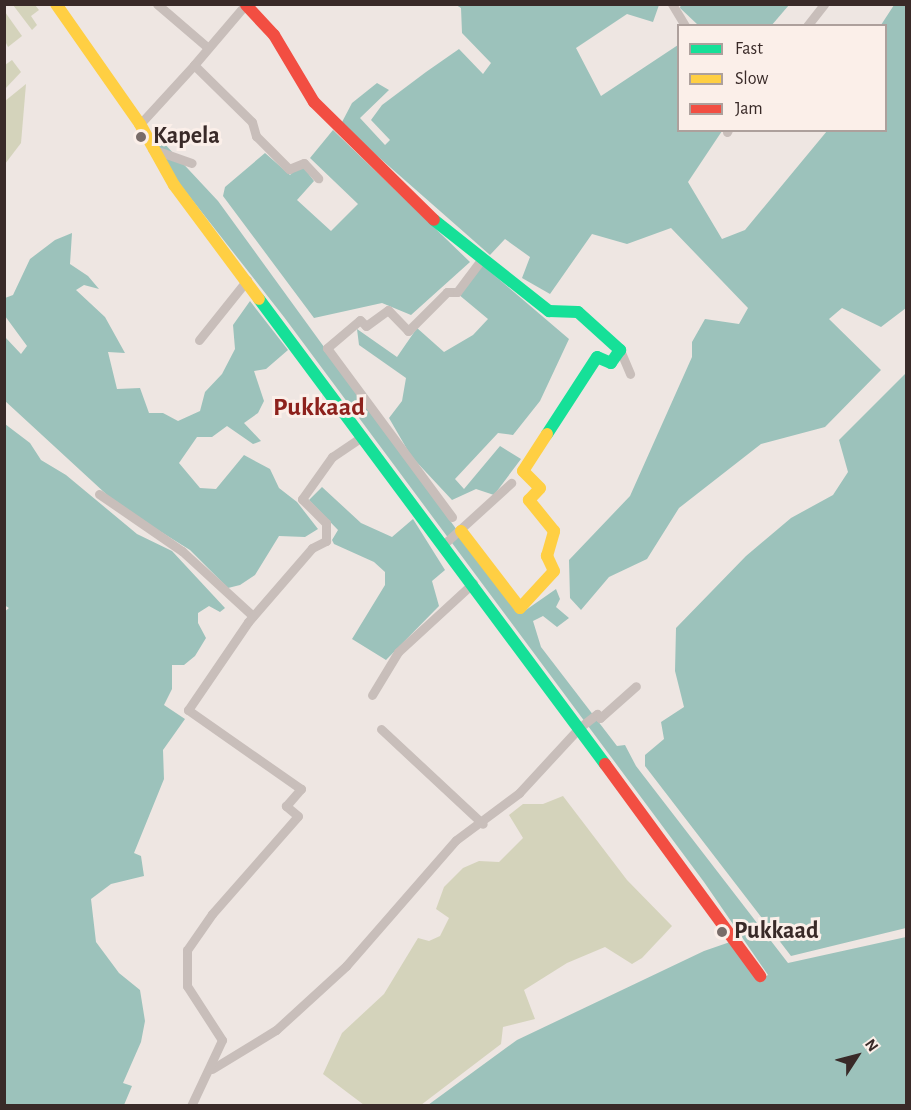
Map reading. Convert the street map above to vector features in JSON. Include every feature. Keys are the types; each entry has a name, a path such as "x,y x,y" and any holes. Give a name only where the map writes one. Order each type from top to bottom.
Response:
{"street":[{"path":"56,4 140,124 151,149 174,185 473,583 760,976"},
{"path":"157,4 206,46"},
{"path":"672,4 684,24"},
{"path":"809,24 824,4"},
{"path":"140,124 194,65 206,46 246,5 274,35 314,102 388,171 418,206 481,260 549,311 578,312 620,350 630,374"},
{"path":"194,65 252,122 256,136 289,169 304,163 318,178"},
{"path":"151,149 192,163"},
{"path":"452,517 327,348 360,320 366,326 388,310 408,331 447,291 457,292 481,260"},
{"path":"200,340 247,280"},
{"path":"461,531 520,608 554,571 547,556 548,542 554,531 529,500 540,488 523,471 597,357 611,363 620,350"},
{"path":"191,1106 212,1068 222,1040 187,986 187,950 212,914 298,816 286,806 301,789 188,710 253,616 312,548 326,541 326,523 302,499 332,457 363,436"},
{"path":"444,544 461,531 511,483"},
{"path":"99,494 182,551 253,616"},
{"path":"372,695 398,652 473,583"},
{"path":"212,1068 276,1030 346,966 456,840 483,824 519,793 579,728 597,714 600,718 636,686"},
{"path":"381,729 483,824"}],"green space":[{"path":"13,5 35,5 39,10 31,16 37,25 32,30"},
{"path":"5,12 22,36 8,47 5,41"},
{"path":"12,60 21,72 5,89 5,65"},
{"path":"26,84 21,143 5,164 5,101"},
{"path":"563,796 627,880 672,926 642,958 632,964 605,947 567,963 524,990 535,1019 503,1027 501,1044 421,1105 364,1105 323,1074 342,1033 384,994 418,938 429,941 440,936 449,918 436,909 444,887 463,868 479,861 499,862 523,838 509,815 523,804 543,804"}],"water":[{"path":"681,4 789,5 773,24 697,24 680,8"},
{"path":"456,5 659,5 653,22 627,14 576,48 601,96 677,46 677,132 721,132 688,182 722,239 745,230 826,132 887,132 887,24 882,24 894,5 906,5 906,308 881,327 842,308 829,319 881,370 825,427 761,444 679,508 647,559 609,577 581,610 570,598 569,560 630,496 692,357 692,342 705,319 739,324 748,308 671,228 627,244 592,234 550,294 522,278 530,257 505,239 490,255 341,124 352,103 377,83 389,90 360,118 385,145 390,140 371,120 382,105 426,72 459,49 483,74 491,63 462,33 461,8"},
{"path":"333,130 470,262 411,315 382,303 314,318 223,196 225,187 265,153 290,175 301,164 314,181 297,200 331,231 358,204 310,158"},
{"path":"161,140 218,201 462,537 523,612 556,589 560,599 556,607 569,618 557,627 543,616 533,621 541,647 617,746 625,745 636,766 788,963 906,937 906,1105 428,1105 517,1040 704,951 730,942 759,980 768,975 704,882 284,317 175,178 155,142"},
{"path":"72,233 70,264 88,276 99,289 84,285 76,290 105,317 125,353 108,352 117,389 140,388 149,413 163,413 178,421 200,411 205,392 222,374 235,349 233,325 250,301 288,350 266,369 254,371 264,401 258,413 244,423 261,441 253,444 227,426 212,437 197,437 179,463 200,488 216,489 244,455 270,469 279,488 297,502 318,529 305,537 279,536 255,575 240,585 228,588 190,550 118,505 4,400 5,337 21,354 27,346 5,316 5,298 13,295 30,259 55,240"},
{"path":"481,264 569,339 540,401 513,435 498,433 455,479 464,489 500,446 521,459 494,495 476,489 452,500 411,456 389,418 402,401 406,378 359,345 357,329 397,357 417,328 444,352 473,335 488,319 458,294"},
{"path":"906,373 906,928 791,956 645,766 645,755 664,739 661,722 684,707 675,671 676,628 746,556 791,518 833,495 848,472 839,440"},
{"path":"5,424 30,443 41,460 66,475 137,534 172,551 225,608 220,612 209,606 198,613 198,623 206,638 195,656 184,665 172,665 172,689 164,705 185,719 163,750 164,779 134,853 141,856 144,876 111,884 91,899 96,942 119,973 140,990 145,1021 141,1042 123,1083 132,1086 124,1105 5,1105 4,612 9,608 4,605"},
{"path":"322,487 361,523 392,537 413,519 445,570 432,581 439,606 386,660 352,639 385,585 385,572 374,562 334,544 332,540 338,530 309,500"}],"traffic: fast":[{"path":"434,220 549,311 578,312 620,350 611,363 597,357 547,434"},
{"path":"259,299 605,764"}],"traffic: slow":[{"path":"56,4 140,124 174,185 259,299"},
{"path":"461,531 520,608 554,571 547,556 554,531 529,500 540,488 523,471 547,434"}],"traffic: jam":[{"path":"246,5 274,35 314,102 434,220"},
{"path":"605,764 760,976"}],"place":[{"name":"Kapela","path":"141,137"},
{"name":"Pukkaad","path":"722,932"}],"district":[{"name":"Pukkaad","path":"319,408"}]}
